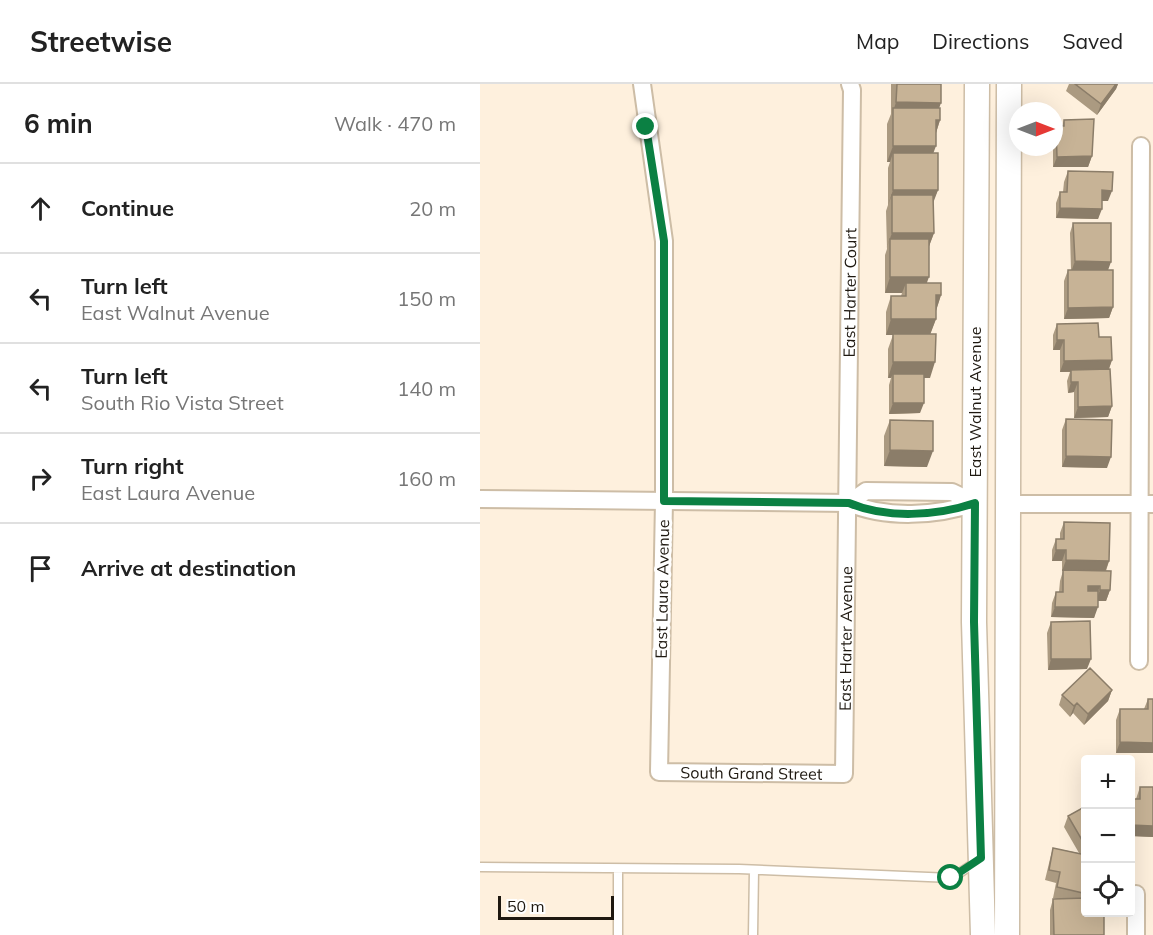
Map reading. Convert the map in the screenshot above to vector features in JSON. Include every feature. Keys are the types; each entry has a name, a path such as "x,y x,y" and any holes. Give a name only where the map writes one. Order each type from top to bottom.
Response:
{"main road":[{"name":"East Walnut Avenue","path":"977,84 974,622 983,935"},
{"name":"East Walnut Avenue","path":"1007,935 1009,84"},
{"path":"975,339 992,396 991,469 1008,504"},
{"path":"975,503 990,529 990,614 1008,650"},
{"path":"981,858 1007,855"}],"street":[{"name":"East Laura Avenue","path":"642,84 664,241 664,501 659,772"},
{"name":"East Harter Court","path":"849,503 852,101 850,84"},
{"path":"1139,661 1147,504 1141,146"},
{"path":"480,499 849,503 866,491 952,492 975,503"},
{"name":"East Harter Avenue","path":"844,774 849,503"},
{"path":"1008,504 1147,504"},
{"name":"South Grand Street","path":"659,772 844,774"},
{"path":"1136,894 1136,935"}],"lane":[{"path":"480,867 754,870 951,878 981,858"},
{"path":"618,869 618,935"},
{"path":"753,935 754,870"}],"building":[{"path":"897,84 941,84 941,103 896,102"},
{"path":"1075,84 1116,84 1101,104"},
{"path":"893,108 940,108 940,120 936,120 936,146 893,146"},
{"path":"1094,119 1092,156 1057,157 1063,156 1064,120"},
{"path":"893,153 938,153 938,190 893,190"},
{"path":"1068,171 1113,172 1112,191 1102,190 1102,209 1060,208 1060,192 1067,192"},
{"path":"892,195 933,195 934,233 892,233"},
{"path":"1073,223 1111,223 1111,262 1075,261"},
{"path":"890,239 929,239 929,277 890,277"},
{"path":"1068,270 1113,270 1113,307 1068,308"},
{"path":"906,283 941,283 941,295 936,295 936,319 891,319 891,296 906,296"},
{"path":"1098,323 1099,337 1111,337 1112,360 1064,361 1064,340 1057,340 1057,324"},
{"path":"893,334 936,334 935,362 893,362"},
{"path":"1110,369 1112,406 1078,407 1078,382 1071,382 1071,370"},
{"path":"893,374 924,374 924,403 893,403"},
{"path":"1066,419 1112,420 1111,457 1066,456"},
{"path":"890,420 933,421 933,451 890,450"},
{"path":"1064,522 1110,523 1109,561 1066,560 1066,550 1056,550 1056,539 1064,539"},
{"path":"1063,570 1111,571 1110,590 1100,590 1100,586 1088,586 1088,591 1098,591 1098,607 1055,607 1056,592 1063,592"},
{"path":"1090,621 1091,659 1051,659 1051,622"},
{"path":"1090,668 1112,690 1088,714 1077,703 1074,706 1062,695"},
{"path":"1148,699 1153,699 1153,743 1120,742 1120,709 1148,709"},
{"path":"1140,787 1153,787 1153,826 1135,825 1135,799 1140,799"},
{"path":"1081,809 1081,838 1068,816"},
{"path":"1053,848 1081,854 1081,893 1057,887 1060,872 1049,870"},
{"path":"1081,898 1081,917 1104,917 1104,935 1054,935 1053,899"}],"route":[{"path":"646,127 664,241 664,501 849,503 870,512 950,512 975,503 974,622 981,858 951,878"}]}
